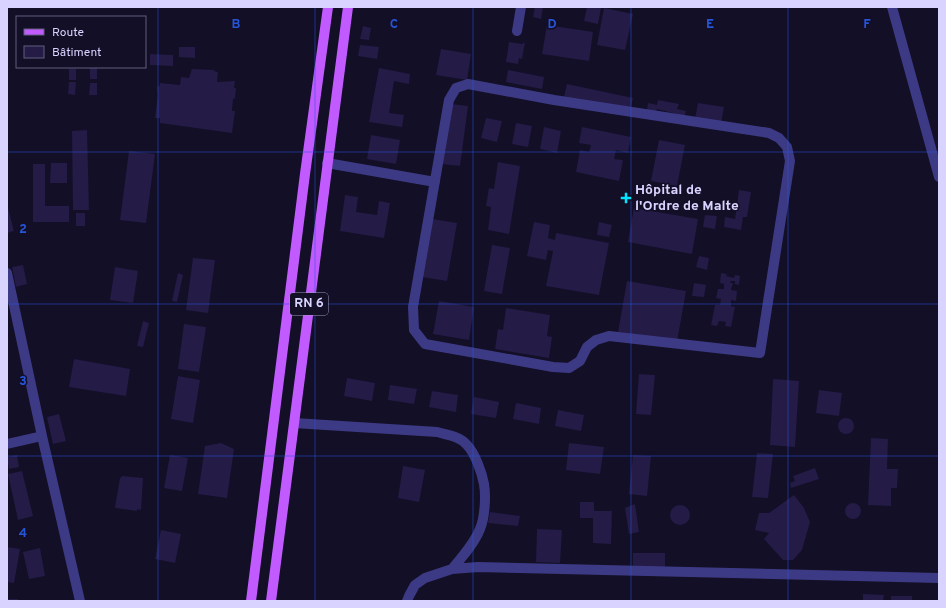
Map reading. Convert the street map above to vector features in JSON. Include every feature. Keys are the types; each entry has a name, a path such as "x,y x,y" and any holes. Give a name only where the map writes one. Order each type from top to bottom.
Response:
{"main road":[{"name":"RN 6","path":"251,601 305,174 328,7"},
{"name":"RN 6","path":"271,601 348,7"}],"street":[{"path":"517,31 521,7"},
{"path":"892,7 939,177"},
{"path":"468,84 554,100 769,133 779,138 787,147 790,161 760,353 609,336 596,340 587,347 580,361 569,368 552,367 425,344 414,330 413,307 435,182 449,100 456,88 468,84"},
{"path":"327,163 435,182"},
{"path":"7,273 42,436 80,601"},
{"path":"294,423 437,432 454,436 467,444 477,460 484,484 485,509 480,529 469,548 452,569"},
{"path":"7,444 42,436"},
{"path":"407,601 415,585 425,578 452,569 486,568 939,578"}],"building":[{"path":"535,7 543,7 541,19 533,17"},
{"path":"587,7 601,8 598,24 584,21"},
{"path":"604,8 633,14 625,50 597,45"},
{"path":"547,25 593,32 589,61 542,54"},
{"path":"363,26 371,28 369,40 360,39"},
{"path":"509,42 522,44 525,42 522,59 519,58 518,64 506,62"},
{"path":"360,45 379,47 377,59 358,56"},
{"path":"179,47 195,47 195,58 179,57"},
{"path":"441,49 471,54 467,80 436,75"},
{"path":"150,54 173,55 173,66 150,65"},
{"path":"90,68 97,68 97,79 90,79"},
{"path":"379,68 410,74 409,84 394,81 389,113 404,115 402,127 369,122"},
{"path":"69,69 76,69 76,80 69,80"},
{"path":"192,69 214,70 218,72 217,82 235,81 235,98 233,99 232,111 235,111 232,133 160,123 160,118 155,118 158,95 157,86 159,87 160,83 180,85 181,77 189,78"},
{"path":"508,70 544,77 542,89 506,82"},
{"path":"69,82 76,82 75,95 68,94"},
{"path":"90,83 97,83 97,95 89,95"},
{"path":"567,84 633,98 630,111 564,97"},
{"path":"658,100 679,104 677,109 686,111 684,118 677,114 657,109 656,112 647,110 648,103 657,105"},
{"path":"698,103 724,107 721,123 695,119"},
{"path":"451,104 468,106 460,166 442,164"},
{"path":"486,118 502,121 497,142 481,138"},
{"path":"516,123 532,126 528,147 512,144"},
{"path":"544,127 561,131 557,153 540,149"},
{"path":"582,127 631,137 628,153 616,150 614,159 623,160 619,181 576,172 580,150 589,152 591,145 579,143"},
{"path":"87,130 89,210 73,210 72,131"},
{"path":"371,135 400,140 396,164 367,159"},
{"path":"659,140 685,145 677,186 651,181"},
{"path":"129,151 155,154 146,223 120,220"},
{"path":"498,162 520,166 509,234 488,230 491,207 486,206 489,188 494,189"},
{"path":"51,163 67,163 67,183 50,183"},
{"path":"33,164 45,164 45,206 69,206 69,222 33,222"},
{"path":"739,190 751,192 747,217 743,217 741,230 724,227 725,217 735,219"},
{"path":"345,195 358,197 356,212 377,215 379,201 390,203 384,238 340,231"},
{"path":"7,204 14,231 7,233"},
{"path":"634,208 698,219 692,254 628,242"},
{"path":"76,213 85,213 85,226 76,226"},
{"path":"705,215 717,216 715,229 703,227"},
{"path":"432,219 457,223 447,281 422,277"},
{"path":"534,222 550,225 548,238 555,240 556,233 609,243 599,295 546,286 553,251 548,250 546,260 527,256"},
{"path":"599,222 612,225 609,237 597,235"},
{"path":"492,245 510,248 502,294 484,291"},
{"path":"699,256 709,258 707,270 696,267"},
{"path":"193,258 215,260 208,313 186,310"},
{"path":"23,265 27,284 16,287 12,267"},
{"path":"115,267 138,271 133,303 110,300"},
{"path":"178,273 183,275 177,302 172,301"},
{"path":"721,273 727,274 726,276 734,278 735,275 740,276 739,285 735,284 735,281 731,281 730,283 733,283 731,290 737,291 736,301 731,300 731,306 735,307 731,327 725,326 726,322 719,321 717,326 711,325 715,305 720,305 721,299 716,298 718,289 724,289 724,284 720,283"},
{"path":"627,281 686,291 677,342 618,332"},
{"path":"694,283 706,285 704,297 692,296"},
{"path":"439,301 474,307 469,340 433,334"},
{"path":"506,308 550,315 547,336 552,337 549,358 495,349 498,329 503,330"},
{"path":"143,321 149,323 143,347 137,346"},
{"path":"184,324 206,327 199,372 178,369"},
{"path":"74,359 130,369 126,396 69,387"},
{"path":"639,374 655,375 651,415 636,414"},
{"path":"178,376 200,380 193,423 171,419"},
{"path":"347,378 375,383 372,401 344,396"},
{"path":"773,379 799,381 795,447 770,445"},
{"path":"390,385 417,389 414,404 388,400"},
{"path":"819,390 842,393 839,416 816,413"},
{"path":"432,391 458,395 456,412 429,407"},
{"path":"474,397 499,402 496,418 471,414"},
{"path":"516,403 541,408 539,424 513,419"},
{"path":"558,410 584,415 581,431 555,426"},
{"path":"59,414 66,441 53,444 47,417"},
{"path":"846,418 852,420 854,426 852,432 846,434 840,432 838,426 840,420"},
{"path":"871,438 888,439 887,469 898,469 897,488 891,488 891,506 868,505"},
{"path":"221,443 234,449 227,498 198,494 205,446"},
{"path":"569,443 604,447 600,474 566,470"},
{"path":"757,453 773,454 768,498 752,497"},
{"path":"17,455 19,467 9,469 7,457"},
{"path":"170,455 188,458 182,491 164,488"},
{"path":"633,455 651,456 647,496 629,494"},
{"path":"403,466 425,470 419,502 398,498"},
{"path":"815,468 819,479 791,488 790,483 795,481 793,476"},
{"path":"22,471 33,516 18,520 8,474"},
{"path":"122,476 143,478 141,510 137,509 137,511 115,507 120,478"},
{"path":"794,495 804,508 810,522 802,550 793,560 783,560 764,539 769,533 755,530 759,513 769,513"},
{"path":"580,502 594,502 594,511 612,511 611,544 593,543 593,518 580,518"},
{"path":"850,503 856,503 861,508 859,517 856,519 850,519 845,514 845,508"},
{"path":"635,504 639,532 629,534 625,508"},
{"path":"680,505 687,508 690,515 687,522 680,525 673,522 670,515 673,508"},
{"path":"490,512 520,516 518,526 488,523"},
{"path":"537,529 562,530 560,563 536,562"},
{"path":"161,530 181,534 175,563 155,559"},
{"path":"7,547 20,549 14,583 7,582"},
{"path":"40,548 45,576 29,579 23,552"},
{"path":"633,553 665,553 665,569 633,569"},
{"path":"863,594 884,595 883,601 863,601"},
{"path":"891,596 912,596 912,601 891,601"},
{"path":"7,599 18,599 18,601 7,601"}],"place":[{"name":"Hôpital de l'Ordre de Malte","path":"626,198"}]}
